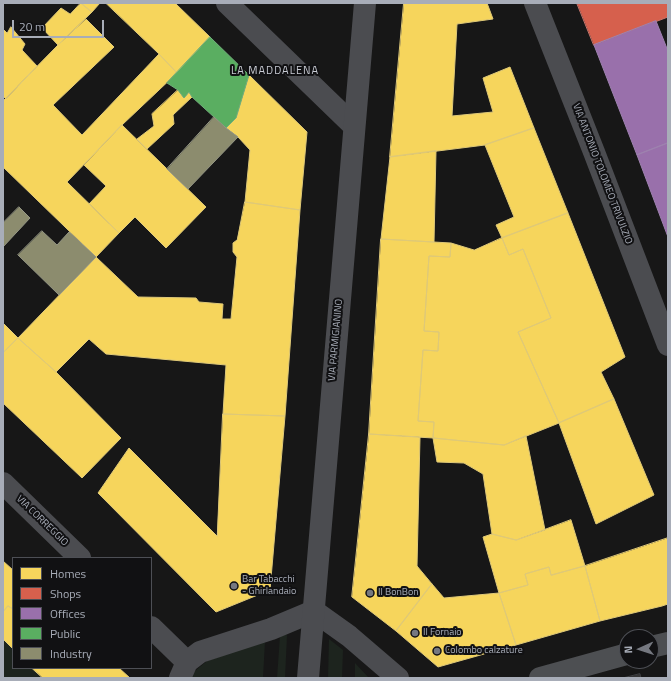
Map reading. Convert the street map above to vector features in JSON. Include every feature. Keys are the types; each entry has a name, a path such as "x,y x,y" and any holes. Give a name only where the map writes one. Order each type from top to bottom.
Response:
{"main road":[{"path":"540,678 619,656"}],"street":[{"path":"227,3 354,126"},
{"name":"VIA PARMIGIANINO","path":"308,678 365,3"},
{"name":"VIA ANTONIO TOLOMEO TRIVULZIO","path":"536,3 668,345"},
{"name":"VIA CORREGGIO","path":"3,483 79,557"},
{"path":"152,628 184,670 200,652 271,629 314,611 349,636 398,678"}],"shaded area":[{"path":"286,634 285,678 277,678 280,636"},
{"path":"3,639 12,648 12,669 33,669 43,678 3,678"},
{"path":"329,639 343,650 342,678 328,678"},
{"path":"265,641 263,678 189,678 207,661"},
{"path":"355,663 369,678 355,678"}],"building: Homes":[{"path":"81,3 92,12 58,45 42,28 61,8 70,14"},
{"path":"81,3 100,3 92,12"},
{"path":"106,3 175,3 210,37 177,73"},
{"path":"404,3 487,3 493,19 457,24 452,116 493,112 483,78 510,67 534,128 485,145 390,157"},
{"path":"86,19 114,47 53,105 82,135 159,54 177,73 122,125 67,182 119,233 96,257 3,167 3,101"},
{"path":"11,27 25,44 22,50 37,66 6,99 3,96 3,29 7,33"},
{"path":"249,75 307,132 300,210 245,202 250,150 238,137 226,128 236,118"},
{"path":"178,90 184,98 189,92 192,97 173,115 174,124 147,149 137,139 154,126 152,114"},
{"path":"122,125 206,207 166,248 135,217 119,233 89,204 106,186 84,165"},
{"path":"534,128 568,213 502,238 496,225 514,217 485,145"},
{"path":"436,151 434,242 381,239 390,157"},
{"path":"245,202 300,210 285,416 223,414 226,365 106,354 89,339 56,372 18,338 96,257 138,297 196,298 199,302 223,304 222,319 231,319 237,257 233,252 233,243 237,240"},
{"path":"568,213 625,357 601,372 614,399 559,423 518,332 551,318 523,249 509,255 502,238"},
{"path":"502,238 509,255 523,249 551,318 518,332 559,423 504,445 433,438 434,422 418,421 423,350 438,351 439,332 424,331 429,256 450,257 451,243 474,250"},
{"path":"381,239 451,243 450,257 429,256 424,331 439,332 438,351 423,350 418,421 434,422 433,438 369,434"},
{"path":"3,323 18,338 3,353"},
{"path":"18,338 56,372 121,438 82,478 3,403 3,353"},
{"path":"614,399 654,495 596,524 559,423"},
{"path":"223,414 285,416 270,590 216,612 98,493 129,448 217,536"},
{"path":"369,434 420,437 417,566 432,584 396,631 352,597"},
{"path":"526,436 545,530 516,540 492,534 483,474 464,463 437,462 433,438 504,445"},
{"path":"571,520 585,566 551,575 549,567 525,574 528,585 499,593 483,537 492,534 516,540"},
{"path":"668,538 668,604 600,621 585,566"},
{"path":"3,561 12,569 12,608 8,606 3,612"},
{"path":"585,566 600,621 516,645 499,593 528,585 525,574 549,567 551,575"},
{"path":"432,584 444,598 499,593 516,645 438,667 396,631"},
{"path":"8,606 12,608 12,648 3,639 3,612"},
{"path":"33,669 120,669 130,678 43,678"}],"building: Shops":[{"path":"577,3 668,3 668,17 594,45"}],"building: Offices":[{"path":"656,21 668,51 668,143 637,155 594,45"},
{"path":"668,143 668,237 637,155"}],"building: Public":[{"path":"210,37 249,75 236,118 226,128 192,97 189,92 184,98 178,90 167,83"}],"building: Industry":[{"path":"214,117 238,137 188,189 167,169"},
{"path":"19,207 30,218 3,247 3,223"},
{"path":"42,231 57,245 69,232 96,257 59,295 18,255"}],"building: Other":[{"path":"640,674 641,678 623,678"}],"place":[{"name":"Bar Tabacchi - Ghirlandaio","path":"234,586"},
{"name":"Il BonBon","path":"370,593"},
{"name":"Il Fornaio","path":"415,633"},
{"name":"Colombo calzature","path":"437,651"}],"district":[{"name":"LA MADDALENA","path":"275,71"}]}
